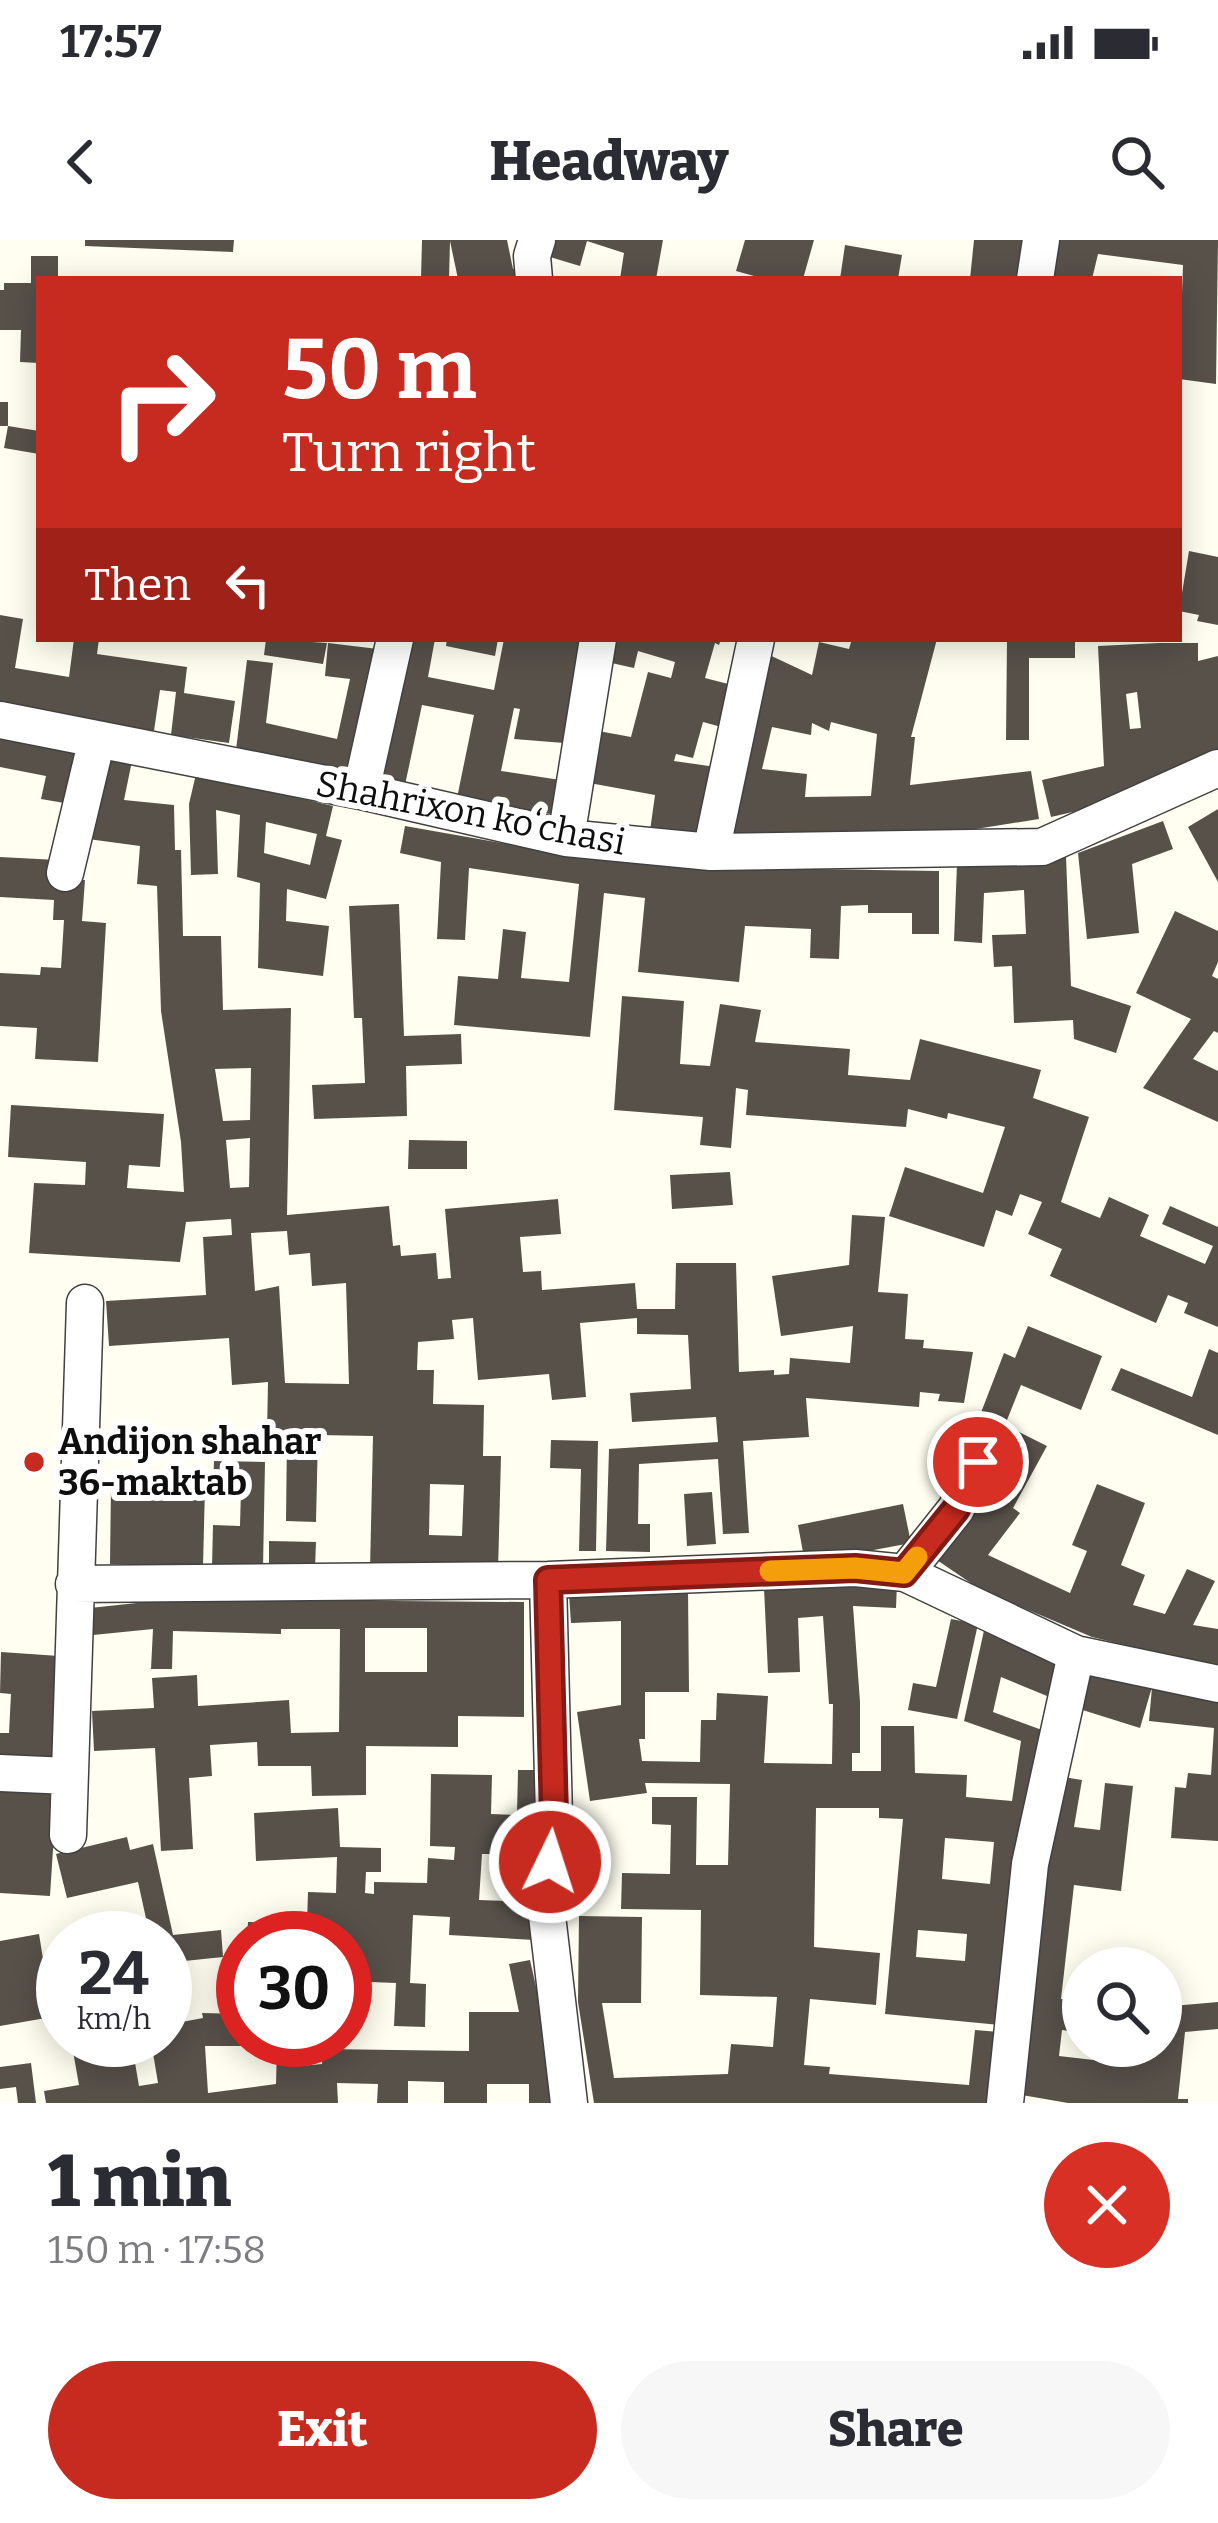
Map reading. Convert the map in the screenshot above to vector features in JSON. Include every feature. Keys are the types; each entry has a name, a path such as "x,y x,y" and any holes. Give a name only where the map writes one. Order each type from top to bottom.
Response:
{"street":[{"path":"534,276 537,240"},
{"path":"1035,276 1041,240"},
{"path":"361,791 393,642"},
{"path":"566,838 598,642"},
{"path":"711,852 755,642"},
{"name":"Shahrixon koʻchasi","path":"0,720 361,791 566,838 711,852 1042,847 1218,768"},
{"path":"65,873 98,739"},
{"path":"68,1835 85,1303"},
{"path":"904,1573 956,1509 978,1462"},
{"path":"74,1584 548,1580 855,1568 904,1573 1076,1654 1218,1684"},
{"path":"548,1580 554,1817 546,1907 569,2103"},
{"path":"1005,2103 1030,1864 1076,1654"},
{"path":"0,1773 69,1777"}],"building":[{"path":"85,240 234,240 233,252 85,246"},
{"path":"422,240 507,240 513,269 525,267 526,276 457,276 450,241 449,276 421,276"},
{"path":"555,240 663,240 657,276 620,276 624,253 587,241 580,266 550,257"},
{"path":"745,240 814,240 804,276 754,276 736,271"},
{"path":"974,240 1033,240 1029,276 970,276"},
{"path":"1058,240 1218,240 1216,384 1182,379 1183,265 1098,254 1093,276 1051,276"},
{"path":"845,245 902,255 898,276 840,276"},
{"path":"31,256 58,256 58,276 36,276 36,363 20,362 21,330 0,330 4,283 31,283"},
{"path":"0,402 8,402 8,426 0,426"},
{"path":"8,426 36,431 36,453 4,448"},
{"path":"1189,551 1218,557 1218,625 1182,612"},
{"path":"0,615 23,619 15,668 69,677 74,642 99,642 97,654 187,667 184,693 235,701 229,743 171,735 176,692 160,690 154,731 0,706"},
{"path":"266,642 327,643 323,664 264,655"},
{"path":"407,642 434,642 428,677 494,690 503,642 586,642 564,743 514,739 520,709 514,708 501,771 567,781 562,816 457,798 474,715 422,705 405,785 379,780"},
{"path":"447,642 497,642 495,656 446,646"},
{"path":"602,642 720,642 715,643 705,678 736,686 725,728 703,722 693,758 676,754 674,761 716,767 706,839 650,831 655,795 584,782 593,730 631,737 648,672 671,678 675,662 638,651 634,668 598,660"},
{"path":"819,642 849,649 851,642 936,642 911,737 915,737 910,785 1031,771 1039,819 957,832 730,839 763,652 812,675","holes":["831,722 877,734 871,796 805,797 807,774 762,769 772,727 811,735 812,723 829,731"]},
{"path":"1007,642 1075,642 1075,658 1029,658 1029,740 1006,740"},
{"path":"328,643 378,649 355,776 236,750 247,660 273,663 266,723 337,739 350,679 325,676"},
{"path":"1198,643 1198,661 1218,656 1218,753 1112,803 1051,817 1042,780 1104,766 1098,646","holes":["1137,692 1141,728 1130,729 1126,694"]},
{"path":"0,735 86,752 76,805 41,799 46,776 0,767"},
{"path":"104,756 132,761 124,800 174,805 175,850 181,850 183,936 221,936 223,1010 291,1008 287,1215 389,1206 393,1246 400,1245 401,1256 436,1253 438,1279 451,1278 445,1209 558,1199 561,1234 520,1237 523,1272 541,1271 542,1290 635,1283 637,1309 675,1309 676,1263 736,1263 739,1372 774,1370 774,1375 789,1374 790,1358 850,1363 853,1326 781,1336 772,1276 849,1265 852,1215 885,1217 878,1292 908,1294 905,1339 924,1340 923,1348 973,1352 964,1403 938,1401 940,1394 920,1392 919,1407 806,1398 809,1437 743,1441 749,1533 723,1534 718,1459 639,1464 638,1524 650,1524 650,1552 606,1551 609,1449 718,1442 716,1417 632,1422 630,1393 691,1389 688,1335 637,1334 637,1318 580,1323 586,1397 552,1400 549,1374 478,1380 473,1318 452,1320 454,1339 418,1342 417,1370 434,1370 433,1404 484,1405 483,1456 501,1456 498,1572 370,1570 373,1436 318,1435 316,1522 286,1521 287,1434 267,1434 268,1382 232,1385 229,1338 109,1346 106,1301 206,1295 203,1237 232,1235 231,1219 186,1222 180,1262 29,1253 34,1183 85,1185 86,1162 8,1157 11,1105 164,1114 160,1167 129,1165 127,1188 184,1192 161,1011 157,886 137,884 140,846 88,839","holes":["251,1068 250,1120 223,1121 215,1069","250,1138 249,1187 230,1188 226,1140","287,1231 289,1255 310,1253 312,1286 346,1283 349,1384 285,1383 279,1286 255,1291 251,1233","430,1484 464,1485 462,1536 429,1535"]},
{"path":"196,774 333,806 326,836 342,840 326,899 287,889 286,921 329,926 323,976 258,968 260,883 237,877 240,815 216,810 218,874 191,875 189,804","holes":["266,822 317,834 310,865 264,853"]},
{"path":"1218,809 1218,882 1188,827"},
{"path":"1163,821 1173,849 1132,864 1139,933 1087,939 1078,853"},
{"path":"405,826 581,857 748,868 939,871 939,934 912,934 912,913 868,913 868,905 841,906 839,959 810,958 811,929 745,926 739,982 638,972 645,898 604,893 590,1037 454,1025 458,976 498,979 503,929 526,932 521,978 569,982 579,884 469,868 465,940 437,939 441,862 400,853"},
{"path":"1066,856 1071,986 1131,1006 1116,1053 1074,1039 1073,1020 1014,1023 1012,966 994,967 992,935 1026,934 1024,890 984,893 982,943 954,941 957,864"},
{"path":"0,857 57,860 55,879 85,880 82,921 106,923 98,1062 35,1059 37,1028 0,1026 0,973 40,975 41,967 61,968 64,920 53,920 54,900 0,897"},
{"path":"399,904 404,1036 461,1034 462,1064 406,1066 407,1116 314,1119 312,1085 365,1083 362,1018 354,1018 349,906"},
{"path":"1175,911 1218,931 1218,962 1212,976 1218,979 1218,1033 1214,1031 1193,1059 1218,1071 1218,1122 1143,1088 1191,1019 1136,993"},
{"path":"622,996 684,1001 680,1064 710,1066 720,1004 761,1010 755,1042 850,1049 848,1075 910,1080 920,1039 1041,1070 1033,1098 1089,1117 1061,1202 1100,1218 1109,1197 1149,1215 1140,1236 1205,1264 1213,1246 1162,1224 1170,1206 1218,1227 1218,1327 1184,1313 1188,1303 1168,1295 1156,1323 1050,1276 1062,1249 1028,1234 1042,1202 1020,1194 1012,1216 996,1210 984,1247 889,1216 905,1167 983,1193 1005,1127 908,1109 906,1127 746,1115 748,1090 736,1088 731,1148 700,1145 703,1117 614,1110"},
{"path":"409,1140 467,1141 467,1169 408,1169"},
{"path":"730,1172 733,1205 672,1209 670,1175"},
{"path":"1028,1326 1102,1356 1081,1410 1021,1385 1005,1425 1047,1446 1013,1508 1020,1513 988,1555 1070,1593 1087,1551 1072,1545 1097,1484 1145,1503 1121,1565 1145,1575 1133,1605 1165,1614 1187,1569 1215,1581 1193,1625 1218,1629 1218,1668 1092,1637 981,1590 934,1558 987,1488 1006,1454 970,1441 1004,1353 1015,1358"},
{"path":"1209,1349 1218,1353 1218,1435 1111,1390 1121,1368 1192,1397"},
{"path":"551,1440 598,1441 596,1551 579,1551 581,1469 550,1468"},
{"path":"214,1461 265,1462 263,1568 212,1567 213,1525 240,1526 241,1489 213,1488"},
{"path":"111,1485 205,1487 203,1566 110,1564"},
{"path":"712,1492 716,1544 687,1546 684,1494"},
{"path":"903,1504 911,1543 805,1563 798,1525"},
{"path":"269,1541 316,1542 315,1569 269,1568"},
{"path":"897,1583 896,1608 853,1606 860,1753 852,1753 852,1771 881,1771 881,1726 914,1726 915,1773 967,1775 966,1797 1012,1801 1021,1741 964,1721 985,1626 1063,1658 1047,1696 1001,1677 993,1712 1042,1730 1000,2025 885,2014 903,1819 879,1818 879,1808 816,1808 814,1947 880,1953 876,2005 810,1999 804,2065 830,2067 829,2074 969,2085 975,2030 999,2032 993,2103 594,2103 578,2002 579,1916 642,1917 641,2003 602,2003 614,2078 728,2074 731,2044 773,2047 777,1997 700,1995 701,1910 621,1909 622,1873 670,1874 671,1825 652,1824 652,1797 697,1797 696,1865 728,1865 730,1784 645,1783 647,1793 590,1801 577,1712 621,1705 621,1621 571,1623 569,1594 688,1590 689,1692 645,1692 645,1739 639,1739 642,1761 700,1762 701,1720 716,1720 717,1693 768,1696 764,1763 832,1764 833,1704 829,1704 823,1616 798,1618 800,1672 768,1673 764,1588","holes":["945,1838 994,1842 990,1884 942,1879","918,1930 967,1934 965,1961 916,1957"]},
{"path":"174,1599 524,1602 524,1717 458,1716 458,1747 366,1746 366,1795 312,1796 311,1766 258,1766 257,1742 210,1745 212,1776 189,1778 193,1849 161,1851 155,1748 94,1751 92,1711 154,1708 152,1678 197,1675 198,1706 289,1700 291,1733 339,1732 340,1629 281,1629 281,1634 173,1631 172,1669 151,1669 153,1629 93,1635 90,1608","holes":["365,1628 427,1628 427,1672 365,1672"]},
{"path":"951,1619 978,1624 957,1719 908,1710 913,1683 936,1687"},
{"path":"1,1652 59,1656 52,1762 0,1759 0,1733 9,1733 11,1694 0,1693"},
{"path":"1086,1667 1218,1695 1218,1841 1171,1838 1175,1787 1186,1788 1188,1773 1211,1775 1214,1728 1149,1721 1152,1687 1140,1728 1073,1707"},
{"path":"518,1770 546,1770 534,1940 449,1935 450,1917 413,1915 410,1983 426,1984 425,2027 394,2026 396,1983 372,1982 372,1911 307,1911 308,1892 336,1893 337,1857 256,1861 254,1813 338,1808 340,1847 381,1848 381,1872 366,1872 365,1893 374,1894 374,1882 427,1883 428,1858 454,1860 455,1847 430,1846 431,1774 492,1775 491,1814 517,1815","holes":["482,1854 513,1854 507,1901 479,1900"]},
{"path":"1057,1776 1082,1780 1074,1827 1100,1830 1105,1783 1133,1786 1121,1891 1074,1885 1067,1947 1062,1947 1059,2056 1062,2067 1181,2067 1178,2099 1188,2099 1188,2103 1068,2103 1016,2094"},
{"path":"0,1784 57,1787 50,1896 0,1893"},
{"path":"127,1837 130,1850 153,1844 168,1911 144,1911 138,1882 67,1898 56,1854"},
{"path":"216,1931 216,1958 192,1960 192,1933"},
{"path":"36,1935 36,2020 0,2026 0,1941"},
{"path":"530,1960 551,2053 552,2103 529,2103 529,2084 487,2084 487,2103 444,2103 444,2082 408,2081 408,2103 377,2103 378,2084 337,2083 338,2103 46,2103 44,2091 79,2085 76,2067 136,2067 139,2086 158,2083 155,2067 192,2067 192,2020 203,2018 202,2013 216,2013 216,2046 205,2046 208,2093 276,2084 276,2067 372,2067 372,2050 469,2051 469,2012 519,2012 509,1964"},
{"path":"1218,2002 1218,2029 1185,2032 1182,2061 1182,2005"},
{"path":"31,2063 36,2103 18,2103 16,2087 0,2089 0,2067"}],"slow traffic":[{"path":"770,1571 855,1568 904,1573 917,1557"}],"place":[{"name":"Andijon shahar 36-maktab","path":"34,1462"}],"route":[{"path":"550,1862 554,1817 548,1580 855,1568 904,1573 956,1509 978,1462"}]}
